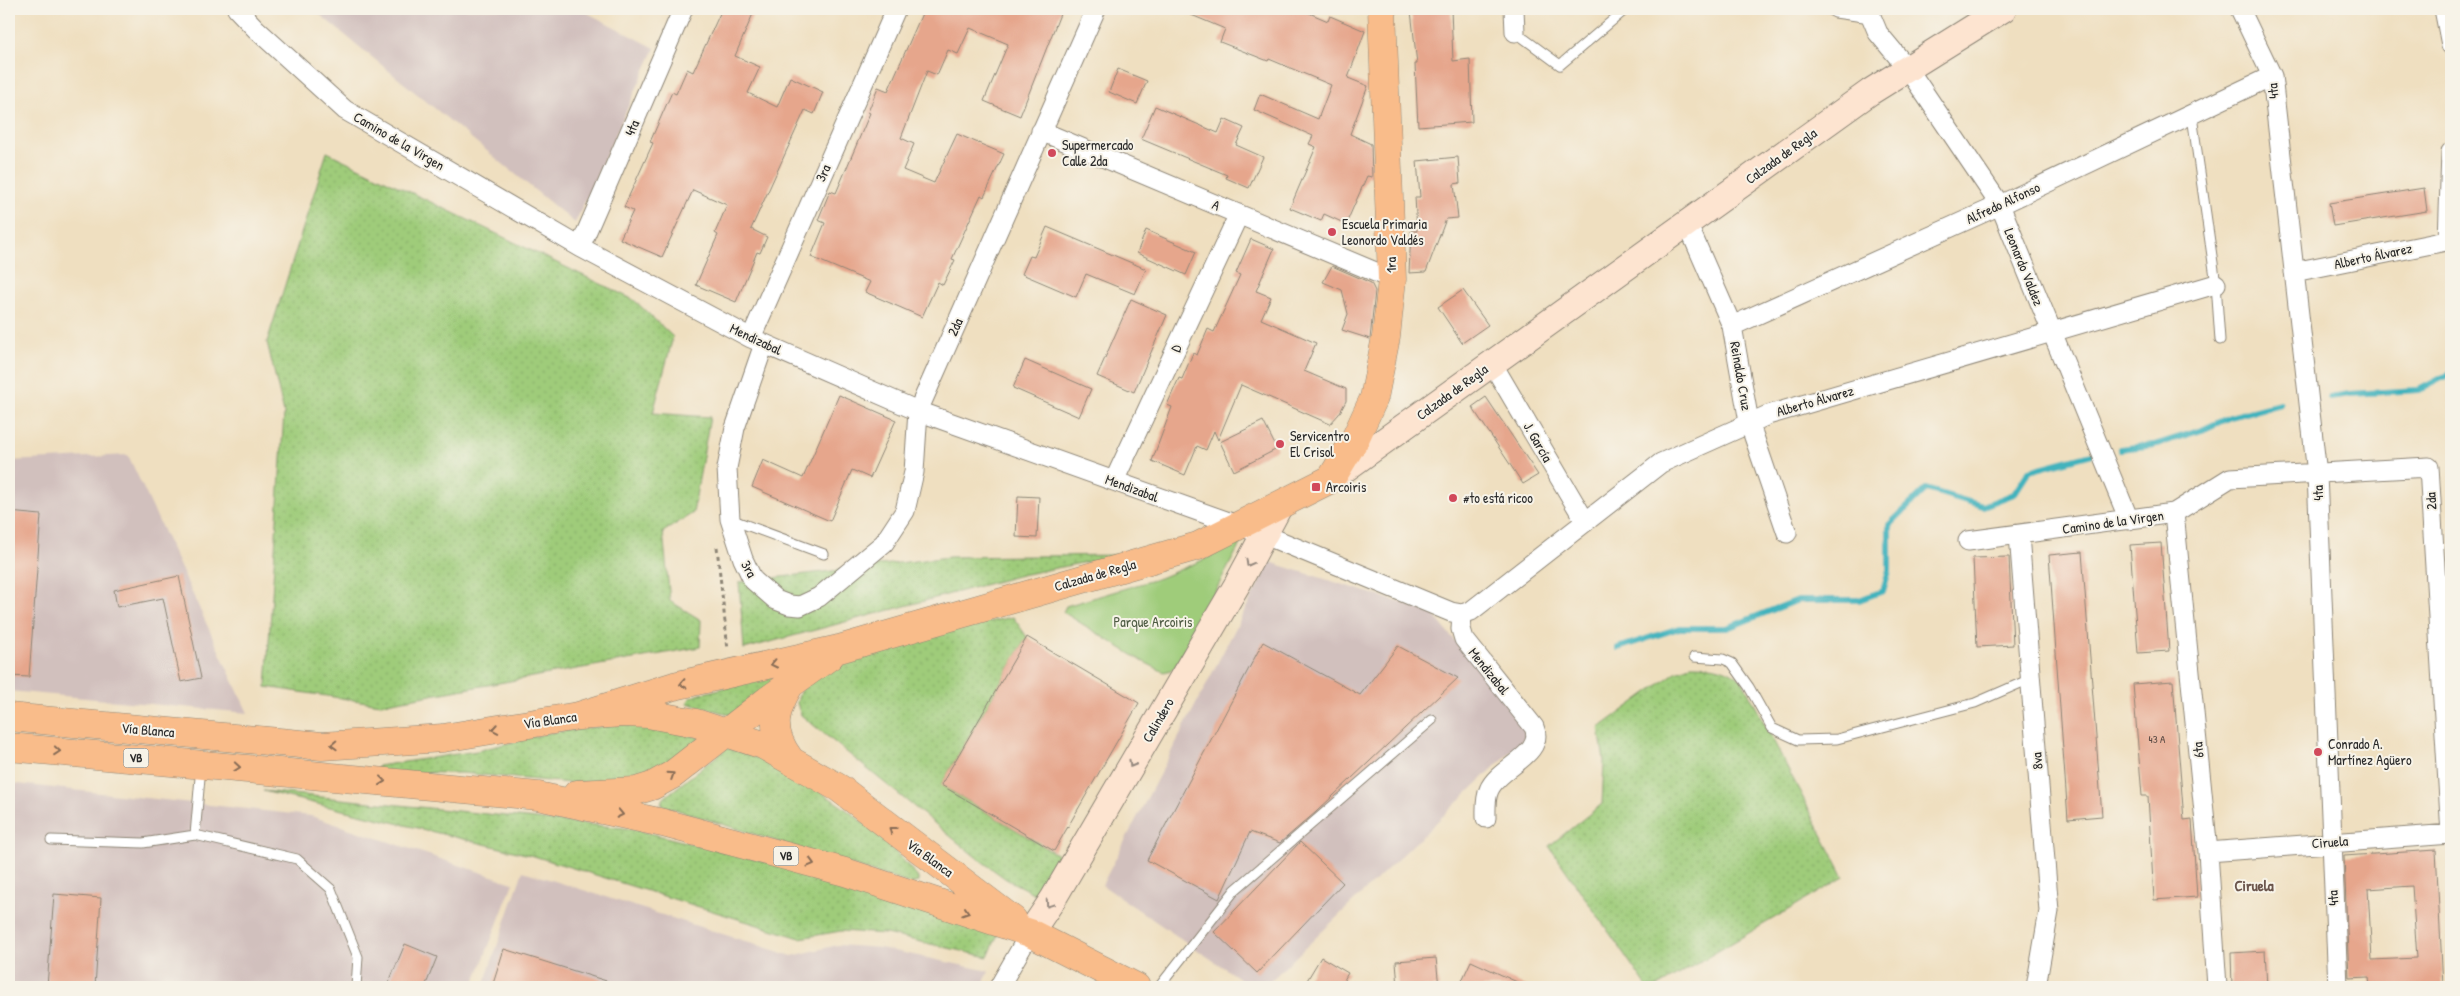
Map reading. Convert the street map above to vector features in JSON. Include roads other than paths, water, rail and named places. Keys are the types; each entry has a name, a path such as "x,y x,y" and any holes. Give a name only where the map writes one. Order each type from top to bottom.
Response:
{"main road":[{"name":"Calzada de Regla","path":"578,716 674,686 839,649 1198,546 1331,479 1870,92 2003,9"},
{"name":"1ra","path":"1331,479 1354,441 1374,398 1386,337 1392,279 1377,11"},
{"name":"Calindero","path":"1030,933 1058,891 1265,535 1280,505"},
{"path":"538,796 619,793 652,786 672,775 839,649"},
{"path":"789,758 780,747 775,723 778,708 790,686"},
{"name":"Vía Blanca","path":"9,717 322,746 442,738 578,716 623,712 648,714 696,723 763,745 839,788 1030,933"},
{"name":"Vía Blanca","path":"9,747 538,796 663,823 845,872 1030,933 1136,987"}],"street":[{"name":"Camino de la Virgen","path":"238,9 256,29 345,110 580,248"},
{"name":"4ta","path":"580,248 683,9"},
{"name":"3ra","path":"789,606 776,600 753,580 743,559 730,519 727,468 757,341 896,9"},
{"name":"2da","path":"789,606 800,606 819,597 884,543 905,511 914,472 918,411 1096,9"},
{"path":"1514,9 1515,32"},
{"name":"4ta","path":"2240,9 2272,76 2317,474 2338,987"},
{"path":"2444,9 2451,45"},
{"name":"Leonardo Valdez","path":"1870,14 1878,33 1908,69 2000,205 2128,520"},
{"name":"Alfredo Alfonso","path":"1732,326 2000,205 2192,116 2272,76"},
{"name":"A","path":"1041,131 1392,279"},
{"path":"2450,240 2451,152"},
{"name":"D","path":"1114,481 1239,214"},
{"name":"Reinaldo Cruz","path":"1687,223 1732,326 1749,422 1787,533"},
{"name":"Alberto Álvarez","path":"2294,272 2450,240"},
{"name":"Mendizabal","path":"580,248 757,341 918,411 1265,535 1451,612 1462,614 1461,629 1464,639 1534,726 1537,734 1536,742 1494,782 1489,790 1486,818"},
{"name":"Alberto Álvarez","path":"1462,614 1471,611 1660,463 1749,422 2216,284"},
{"name":"J. García","path":"1492,363 1585,521"},
{"name":"Camino de la Virgen","path":"1968,541 2174,513 2230,478 2429,468"},
{"name":"2da","path":"2429,468 2451,834"},
{"name":"6ta","path":"2174,513 2208,852 2217,987"},
{"name":"8va","path":"2018,535 2049,911 2036,987"},
{"name":"Ciruela","path":"2208,852 2451,834"},
{"path":"999,987 1030,933"}],"lane":[{"path":"1515,32 1560,65 1626,9"},
{"path":"1828,9 1834,13 1870,14"},
{"path":"2192,116 2216,284 2220,340"},
{"path":"730,519 824,554"},
{"path":"1694,657 1723,660 1732,663 1749,687 1772,728 1798,740 1837,739 1974,703 2030,679"},
{"path":"1159,987 1231,895 1432,720"},
{"path":"194,835 201,764"},
{"path":"52,840 143,843 194,835 297,859 330,889 358,957 356,987"}],"waterway":[{"path":"2330,397 2419,390 2451,373"},
{"path":"2120,449 2154,445 2202,430 2230,417 2280,404"},
{"path":"1618,648 1679,628 1727,628 1798,600 1859,600 1883,591 1889,571 1889,525 1926,489 1983,506 2014,494 2029,471 2092,454"}],"place":[{"name":"Supermercado Calle 2da","path":"1052,153"},
{"name":"Escuela Primaria Leonordo Valdés","path":"1332,232"},
{"name":"Servicentro El Crisol","path":"1280,444"},
{"name":"Arcoiris","path":"1316,487"},
{"name":"#to está ricoo","path":"1453,498"},
{"name":"Conrado A. Martínez Agüero","path":"2318,752"}],"district":[{"name":"Ciruela","path":"2254,886"}],"park label":[{"name":"Parque Arcoiris","path":"1153,622"}]}
